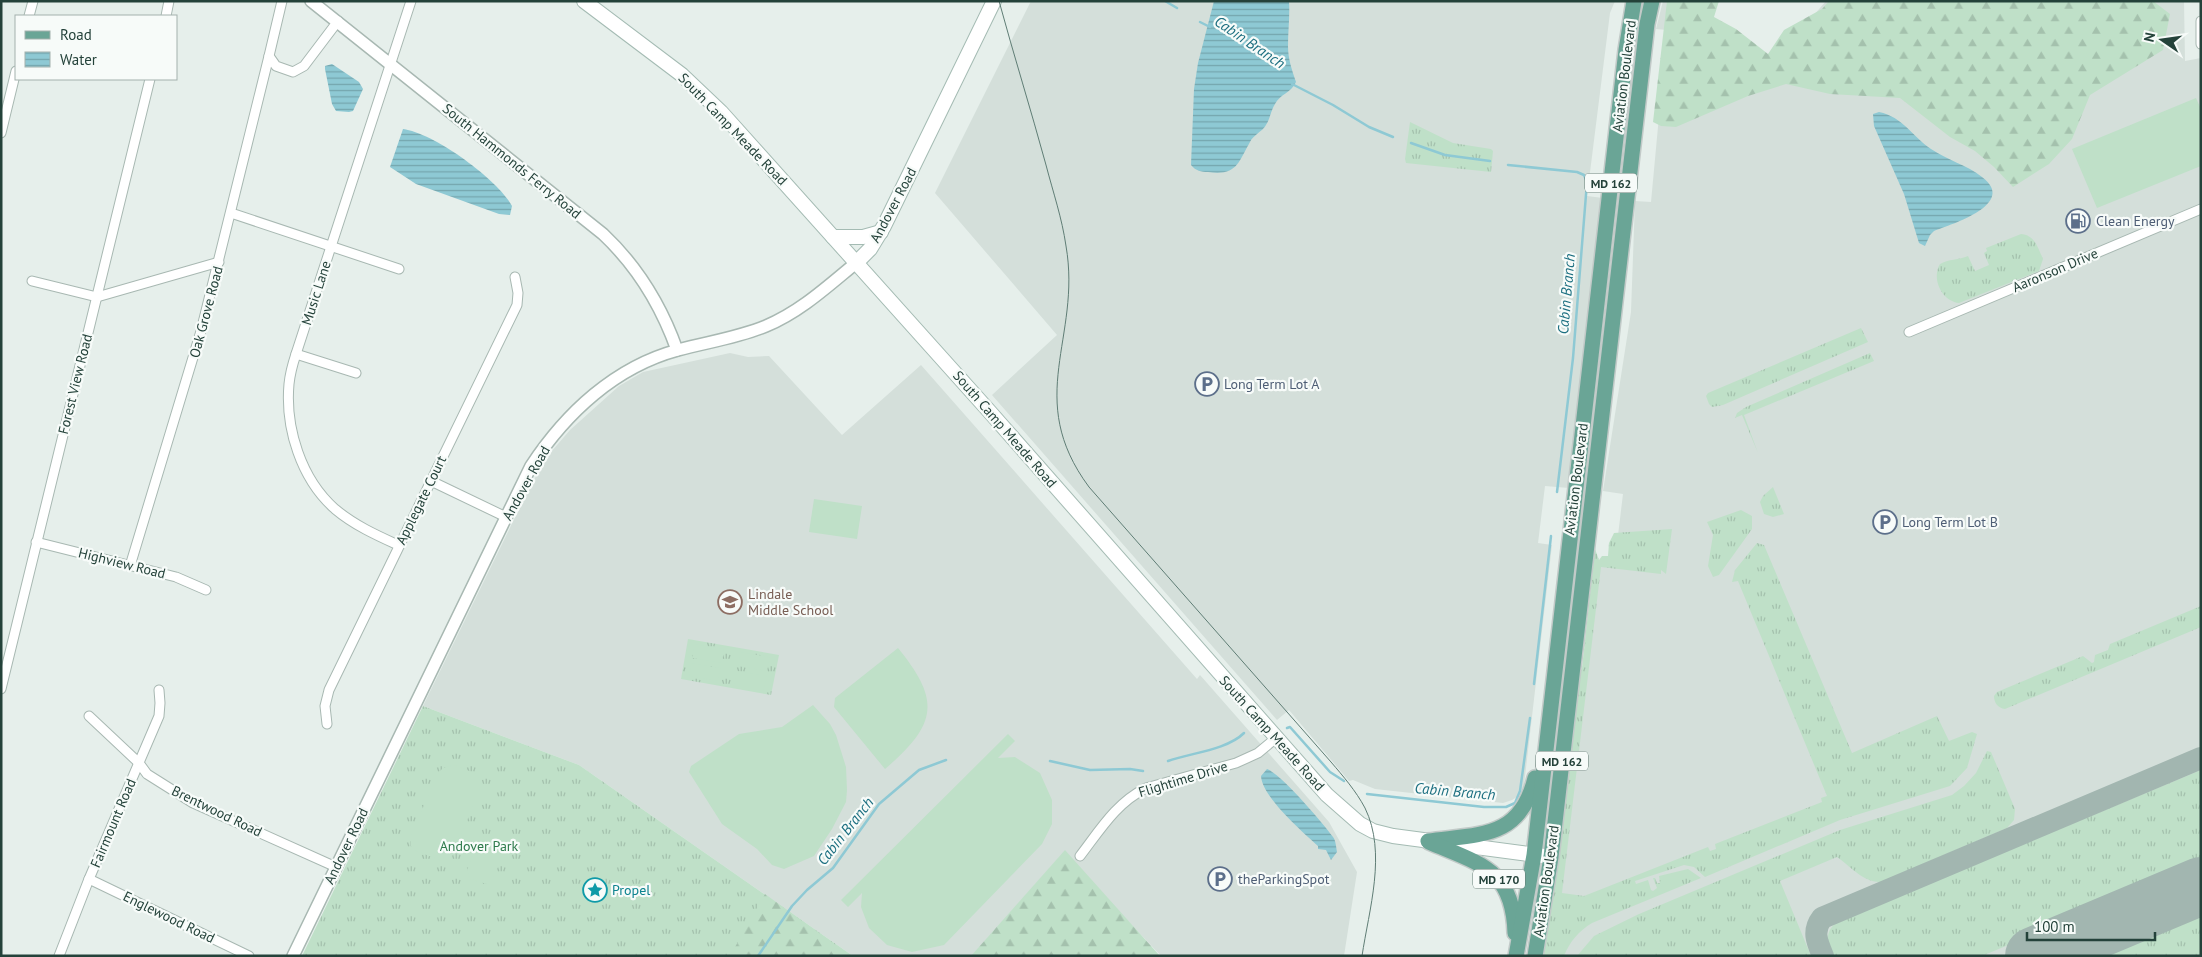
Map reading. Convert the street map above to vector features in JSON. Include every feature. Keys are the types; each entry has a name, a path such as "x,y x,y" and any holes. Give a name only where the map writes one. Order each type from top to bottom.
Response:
{"main road":[{"name":"South Camp Meade Road","path":"584,1 682,75 721,112 1327,795 1360,824 1379,833 1428,841"},
{"name":"Andover Road","path":"856,263 870,249 881,232 994,1"},
{"name":"Aviation Boulevard","path":"1516,956 1534,855 1626,50 1634,1"},
{"name":"Aviation Boulevard","path":"1535,956 1551,857 1647,24 1652,1"},
{"path":"1615,149 1631,166"},
{"path":"833,236 864,237 881,232"},
{"path":"1428,841 1490,832 1514,819 1529,799 1548,725"},
{"name":"MD 170","path":"1428,841 1551,857"},
{"name":"MD 170","path":"1428,841 1484,866 1499,880 1510,898 1513,908 1516,956"}],"street":[{"path":"29,15 33,1"},
{"path":"166,15 169,1"},
{"name":"Oak Grove Road","path":"130,566 193,361 282,1"},
{"name":"South Hammonds Ferry Road","path":"311,1 392,64 603,234 619,249 651,292 670,329 677,350"},
{"name":"Music Lane","path":"398,545 358,526 334,508 306,470 298,452 292,431 288,404 289,381 296,354 411,1"},
{"path":"2201,21 2201,44"},
{"path":"269,56 276,66 293,72 298,71 338,22"},
{"path":"1,133 15,75"},
{"name":"Forest View Road","path":"1,689 150,80"},
{"name":"Aaronson Drive","path":"1909,332 2201,209"},
{"path":"231,213 399,269"},
{"path":"32,281 97,297 219,262"},
{"name":"Andover Road","path":"293,956 531,466 545,446 578,408 627,371 677,350 726,339 767,326 815,298 856,263"},
{"name":"Applegate Court","path":"327,724 325,706 329,690 516,305 518,293 515,278"},
{"path":"296,354 356,372"},
{"path":"431,481 506,517"},
{"name":"Highview Road","path":"36,542 176,577 206,590"},
{"name":"Fairmount Road","path":"59,956 89,879 159,716 159,690"},
{"name":"Brentwood Road","path":"89,716 139,763 148,774 194,803 336,867"},
{"name":"Flightime Drive","path":"1080,856 1112,813 1132,795 1146,788 1236,763 1258,753 1276,738"},
{"name":"Englewood Road","path":"89,879 249,956"}],"shaded area":[{"name":"Long Term Lot A","path":"1031,1 1615,1 1610,13 1587,196 1603,198 1569,488 1545,486 1538,543 1552,545 1524,785 1520,795 1512,800 1503,803 1375,789 1353,780 1349,781 1289,710 1277,720 992,395 1057,335 935,193"},
{"path":"1663,1 1677,1 1770,66 1826,1 2184,1 2185,61 2201,58 2201,956 1555,956 1559,898 1600,565 1616,552 1623,494 1603,491 1631,312 1635,201 1651,202 1667,30 1656,29"},
{"name":"Lindale Middle School","path":"730,353 748,357 769,356 842,435 921,365 1197,679 1200,675 1329,822 1357,872 1344,956 1161,956 1066,855 994,956 853,956 579,765 423,706 545,459 570,430 619,386 643,372"}],"green space":[{"path":"1667,1 1719,1 1714,17 1736,29 1768,54 1784,30 1822,9 1829,1 2153,1 2170,14 2163,50 2090,95 2072,139 2049,164 2013,187 1975,151 1950,137 1900,98 1830,94 1786,84 1748,96 1676,127 1661,126 1653,122"},
{"path":"2196,98 2201,109 2201,166 2097,208 2072,149"},
{"path":"1410,122 1453,143 1491,149 1493,151 1491,172 1406,163"},
{"path":"2021,234 2033,239 2038,247 2043,259 2039,271 1959,303 1943,294 1937,276 1940,264 1968,256 1975,271 1989,265 1984,253 1987,251 1986,248"},
{"path":"1861,328 1868,342 1723,405 1712,407 1709,404 1706,396 1708,393"},
{"path":"1870,353 1874,361 1744,415 1758,453 1742,415 1735,418 1737,413 1746,407"},
{"path":"1773,487 1784,514 1773,517 1764,514 1760,502 1763,496"},
{"path":"814,499 862,506 857,539 809,532"},
{"path":"1741,510 1752,516 1752,529 1719,575 1713,577 1708,566 1713,535 1707,522"},
{"path":"1672,529 1666,574 1661,570 1661,574 1601,567 1562,893 1584,896 1708,847 1710,851 1716,849 1715,844 1822,802 1821,798 1827,796 1738,581 1732,582 1735,570 1757,543 1764,545 1852,753 1937,716 1949,741 1972,732 1977,734 1967,768 1950,786 1840,820 1705,877 1694,867 1684,865 1635,881 1636,884 1648,880 1653,891 1657,888 1653,878 1655,878 1657,883 1660,883 1659,876 1688,869 1701,878 1592,923 1575,937 1564,956 1541,956 1573,707 1582,668 1595,549 1599,560 1602,556 1608,556 1609,543 1614,533"},
{"path":"2201,606 2201,627 2005,709 2000,708 1994,699 1997,692 2083,656 2092,663 2094,662 2095,655 2108,650 2110,644"},
{"path":"688,639 779,655 771,695 681,679"},
{"path":"694,644 724,649 722,663 692,658"},
{"path":"898,648 922,684 927,698 927,712 923,726 915,739 885,769 834,707 835,698"},
{"path":"740,652 770,657 767,671 738,666"},
{"path":"691,663 721,668 718,681 689,676"},
{"path":"737,671 767,676 764,690 734,684"},
{"path":"813,705 830,724 836,735 846,767 846,802 832,829 814,856 784,869 772,865 757,849 722,824 689,772 691,766 739,734 782,727"},
{"name":"Andover Park","path":"423,706 579,765 853,956 302,956"},
{"path":"1008,734 1015,741 998,758 1015,757 1040,773 1052,800 1052,824 1042,844 944,945 912,952 887,945 869,928 861,907 862,893 848,907 841,900"},
{"path":"1987,751 1991,752 2015,809 2014,820 2007,828 1881,882 1875,882 1863,877 1837,857 1780,881 1811,956 1577,956 1594,936 1639,914 1840,830 1952,795 1976,773"},
{"path":"454,765 477,774 482,784 453,855 446,861 442,861 414,850 411,846 411,835 438,773 443,768"},
{"path":"2201,770 2201,864 1982,956 1833,956 1829,947 1828,934 1837,922"},
{"path":"480,836 492,838 499,842 505,851 490,885 470,879 467,870"},
{"path":"1065,850 1160,956 971,956"},
{"path":"765,894 851,956 730,956"},
{"path":"2201,906 2201,956 2083,956"}],"water":[{"path":"1214,1 1289,1 1288,51 1296,82 1277,101 1266,125 1251,140 1239,162 1231,170 1218,173 1201,171 1191,165 1194,89 1198,63"},
{"path":"332,64 359,82 363,89 353,111 336,111 332,104 325,66"},
{"path":"1879,112 1901,122 1931,149 1982,177 1991,187 1992,196 1987,204 1967,218 1934,231 1925,246 1919,243 1904,194 1874,126 1873,114"},
{"path":"403,129 416,132 431,139 464,159 479,171 493,183 512,206 510,215 499,214 416,184 390,167"},
{"path":"1267,769 1291,789 1333,837 1337,852 1331,860 1326,850 1318,849 1318,846 1284,814 1268,794 1261,776"}],"waterway":[{"name":"Cabin Branch","path":"1165,1 1177,8"},
{"name":"Cabin Branch","path":"1200,22 1210,27"},
{"name":"Cabin Branch","path":"1292,84 1333,105 1369,127 1393,137"},
{"name":"Cabin Branch","path":"1411,143 1445,155 1490,161"},
{"name":"Cabin Branch","path":"1508,165 1577,172 1584,175 1587,182 1573,358 1557,492"},
{"name":"Cabin Branch","path":"1534,684 1551,536"},
{"name":"Cabin Branch","path":"1367,794 1484,807 1506,807 1515,803 1520,791 1530,718"},
{"name":"Cabin Branch","path":"1287,728 1290,727 1330,772 1344,781"},
{"name":"Cabin Branch","path":"1168,761 1218,747 1237,739 1244,733"},
{"name":"Cabin Branch","path":"758,956 792,906 807,890 833,868 879,804 919,770 946,760"},
{"name":"Cabin Branch","path":"1050,761 1090,770 1130,769 1143,771"}],"taxiway":[{"path":"1823,956 1817,941 1816,932 1822,918 2201,758"}],"runway":[{"path":"2034,956 2201,886"}],"tram line":[{"path":"999,1 1057,205 1066,246 1069,279 1057,396 1060,425 1070,455 1089,487 1331,762 1365,808 1375,844 1376,862 1372,900 1362,956"}],"place":[{"name":"Clean Energy","path":"2078,221"},
{"name":"Long Term Lot A","path":"1207,384"},
{"name":"Long Term Lot B","path":"1885,522"},
{"name":"Lindale Middle School","path":"730,602"},
{"name":"theParkingSpot","path":"1220,879"},
{"name":"Propel","path":"595,890"}]}
